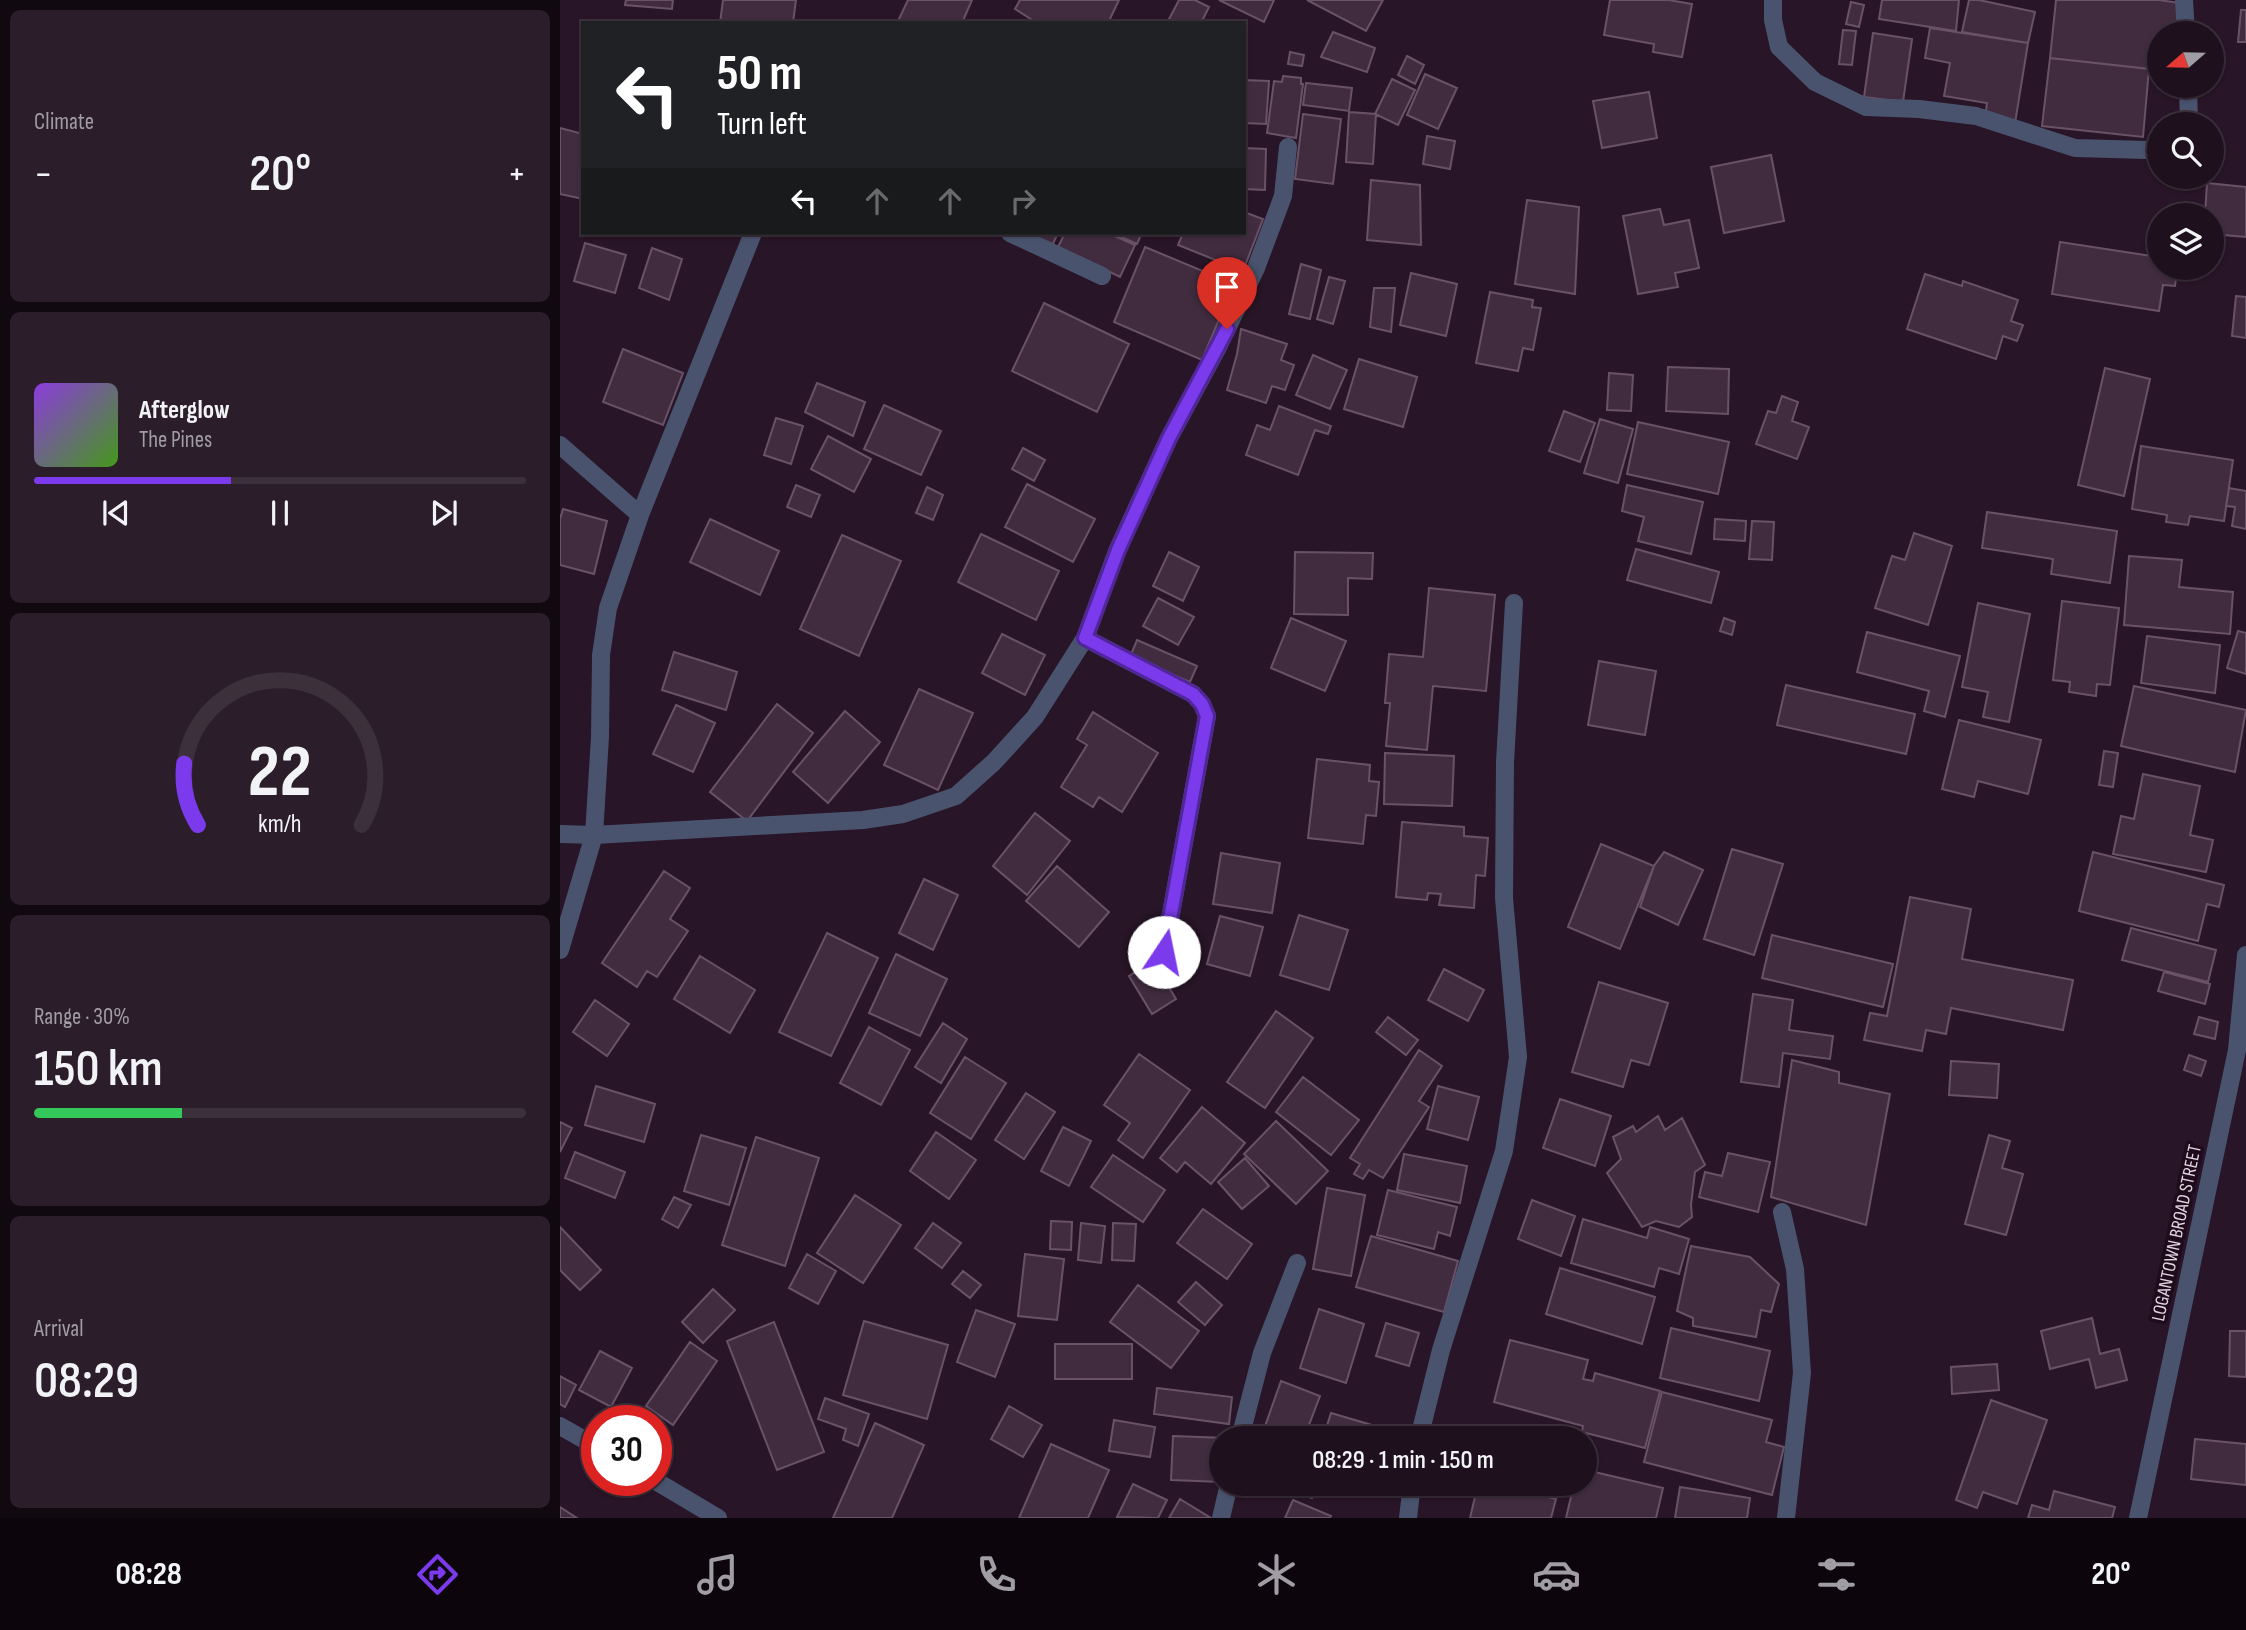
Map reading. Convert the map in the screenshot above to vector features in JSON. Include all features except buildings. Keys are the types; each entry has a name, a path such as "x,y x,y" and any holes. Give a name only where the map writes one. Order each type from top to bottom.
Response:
{"street":[{"path":"1773,0 1773,20 1779,47 1815,82 1866,107 1919,109 1976,116 2075,148 2147,150"},
{"path":"2184,0 2185,21"},
{"path":"560,834 594,835 863,820 903,814 956,796 994,762 1035,718 1085,638 1118,550 1169,438 1217,349 1256,268 1283,196 1288,146"},
{"path":"560,950 594,835 600,737 601,655 608,608 640,515 752,235"},
{"path":"1014,235 1102,276"},
{"path":"560,445 640,515"},
{"path":"1422,1426 1441,1350 1504,1151 1518,1057 1503,898 1505,762 1514,603"},
{"path":"1085,638 1193,694 1202,704 1207,716 1164,952"},
{"name":"LOGANTOWN BROAD STREET","path":"2138,1518 2236,1049 2246,955"},
{"path":"1782,1212 1796,1269 1802,1373 1786,1518"},
{"path":"1243,1426 1262,1353 1297,1263"},
{"path":"560,1426 581,1438"},
{"path":"672,1491 718,1518"},
{"path":"1221,1518 1226,1496"},
{"path":"1408,1518 1411,1496"}],"route":[{"path":"1164,952 1207,716 1202,704 1193,694 1085,638 1118,550 1169,438 1227,329"}]}
